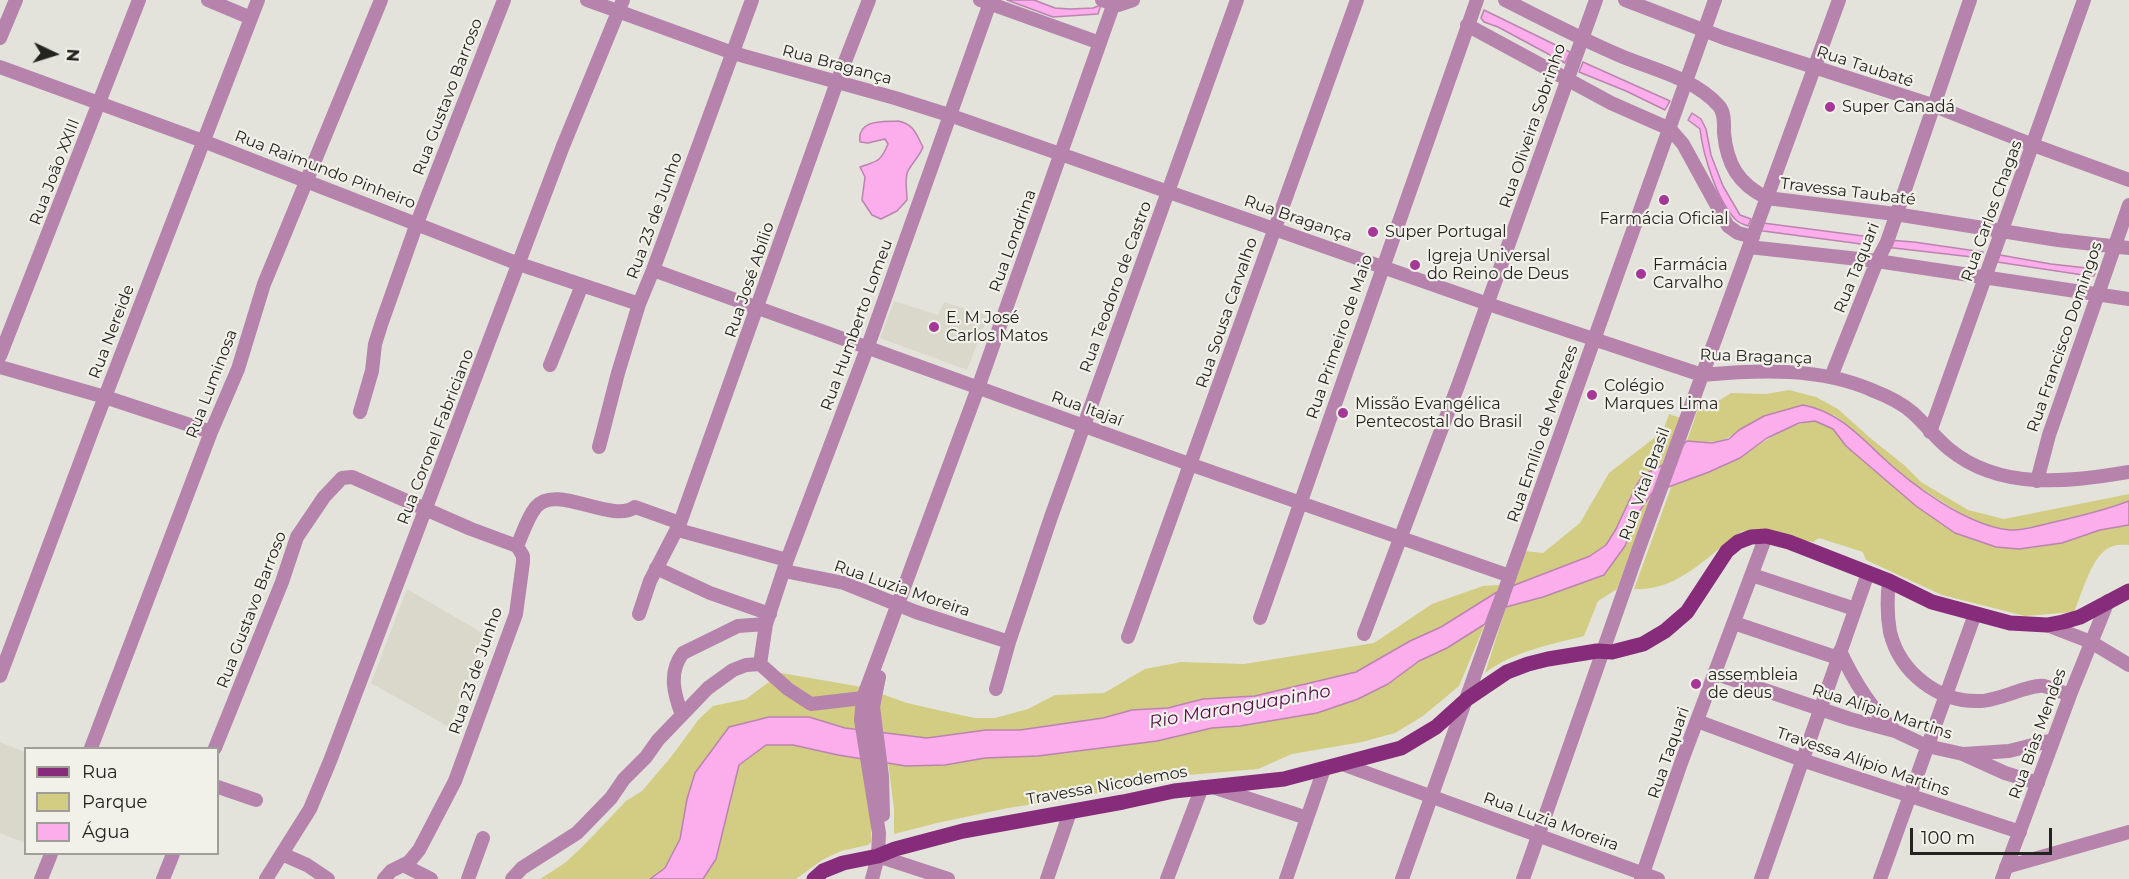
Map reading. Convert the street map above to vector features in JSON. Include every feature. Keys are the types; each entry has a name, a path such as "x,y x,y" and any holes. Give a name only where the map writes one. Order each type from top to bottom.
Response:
{"main road":[{"name":"Travessa Nicodemos","path":"814,879 823,871 843,863 878,856 903,846 963,831 1174,790 1284,779 1401,748 1436,727 1467,699 1507,672 1528,664 1570,655 1612,652 1643,644 1665,631 1687,612 1727,551 1738,542 1750,537 1766,536"},
{"path":"1766,536 1789,542 1889,581 1932,602 2010,623 2047,625 2080,617 2129,591"}],"street":[{"path":"0,38 16,0"},
{"name":"Rua João XXIII","path":"0,356 139,0"},
{"path":"208,0 251,18"},
{"name":"Rua Nereide","path":"0,676 258,0"},
{"name":"Rua Luminosa","path":"91,747 211,432 238,369 264,284 381,0"},
{"name":"Rua Gustavo Barroso","path":"360,412 372,372 375,344 382,322 417,223 504,0"},
{"name":"Rua Bragança","path":"587,0 620,6 733,53 951,116 1488,304 1702,375 1767,371 1831,377 1858,384 1913,412 1930,432 1951,450 1987,471 2009,478 2037,481 2129,472"},
{"name":"Rua 23 de Junho","path":"599,447 639,304 654,270 752,0"},
{"name":"Rua José Abílio","path":"639,614 656,568 679,526 759,308 837,82 869,0"},
{"path":"1110,2 1126,3 1133,0"},
{"name":"Rua Teodoro de Castro","path":"996,689 1009,642 1084,425 1237,0"},
{"name":"Rua Sousa Carvalho","path":"1128,637 1192,465 1357,0"},
{"name":"Rua Primeiro de Maio","path":"1260,618 1477,0"},
{"name":"Travessa Taubaté","path":"1505,0 1622,57 1685,81 1720,107 1726,151 1731,165 1741,180 1755,192 1767,198 2129,248"},
{"name":"Rua Oliveira Sobrinho","path":"1364,634 1488,304 1596,0"},
{"name":"Rua Taubaté","path":"1625,0 1724,38 1932,105 2129,180"},
{"name":"Rua Emílio de Menezes","path":"1402,879 1715,0"},
{"name":"Rua Vital Brasil","path":"1523,879 1702,375 1839,0"},
{"name":"Rua Taquari","path":"1831,377 1877,261 1887,242 1932,105 1970,0"},
{"name":"Rua Carlos Chagas","path":"1930,432 2084,0"},
{"path":"987,1 1100,43"},
{"name":"Rua Humberto Lomeu","path":"760,664 768,619 785,566 951,116 987,1"},
{"name":"Rua Londrina","path":"891,628 1100,43 1110,2"},
{"name":"Rua Coronel Fabriciano","path":"266,879 310,809 330,761 563,146 620,6"},
{"path":"1467,25 1611,103 1670,129 1683,144 1728,226 1751,242 2129,299"},
{"name":"Rua Raimundo Pinheiro","path":"0,67 307,180 519,264 639,304"},
{"name":"Rua Francisco Domingos","path":"2037,481 2049,435 2129,205"},
{"name":"Rua Itajaí","path":"654,270 1192,465 1402,537 1509,581"},
{"path":"550,365 582,285"},
{"path":"0,367 105,397 211,432"},
{"name":"Rua Gustavo Barroso","path":"215,747 274,602 297,537 324,497 342,478 349,476 426,510"},
{"path":"426,510 517,546 535,508 546,500 565,500 619,511 630,511 635,507 679,526"},
{"name":"Rua Luzia Moreira","path":"679,526 785,566 844,583 1009,642"},
{"name":"Rua Taquari","path":"1642,876 1681,763 1766,536"},
{"name":"Rua 23 de Junho","path":"393,872 419,850 455,782 516,614 523,562 523,556 517,546"},
{"path":"656,568 768,619"},
{"path":"1761,879 1868,573"},
{"path":"1752,575 1855,609"},
{"path":"1889,581 1890,633 1907,668 1919,680 1946,695 1964,700 1997,699 2043,686 2070,695"},
{"name":"Rua Bias Mendes","path":"2004,873 2070,695 2108,602"},
{"path":"1880,879 1975,614"},
{"path":"682,715 675,692 673,674 683,653 738,626 768,619"},
{"path":"1734,623 1839,654 1881,718 1895,731"},
{"path":"2047,625 2091,642 2129,665"},
{"path":"872,879 878,856 879,833 876,777 863,698 881,645 891,628"},
{"path":"868,719 889,647 891,628"},
{"path":"512,879 522,868 577,833 611,798 624,780 682,715 720,678 733,670 746,664 760,664 788,689 811,704 863,698"},
{"name":"Rua Alípio Martins","path":"1714,674 1878,728 1895,731 1927,746 1962,754 2005,773 2038,783"},
{"name":"Travessa Alípio Martins","path":"1697,721 1802,760 2019,832"},
{"path":"1962,754 2009,751 2053,740"},
{"name":"Rua Luzia Moreira","path":"1342,764 1539,835 1642,876 1658,879"},
{"path":"1286,879 1324,769"},
{"path":"1167,879 1209,787 1307,818"},
{"path":"219,788 256,800"},
{"path":"1047,879 1070,812"},
{"path":"2004,873 2129,832"},
{"path":"468,879 483,838"},
{"path":"282,854 328,879"},
{"path":"41,879 51,855"},
{"path":"163,879 173,855"},
{"path":"878,856 942,878"},
{"path":"393,872 431,879"}],"shaded area":[{"name":"E. M José Carlos Matos","path":"894,301 938,315 944,302 988,316 967,370 880,338"},
{"path":"407,589 486,635 449,727 371,683"},
{"path":"0,742 24,752 24,843 0,833"}],"green space":[{"path":"1789,390 1816,397 1838,409 1921,482 1968,510 2004,519 2129,494 2129,501 2102,511 2032,527 2013,530 1992,527 1970,519 1903,477 1834,415 1739,430 1727,438 1714,442 1687,441 1701,400 1720,400 1731,393 1766,394"},
{"path":"1669,414 1681,418 1661,466 1643,476 1606,545 1590,556 1512,586 1525,551 1543,553 1580,523 1609,473 1663,431"},
{"path":"1815,421 1833,429 1847,446 1916,506 1955,533 1996,547 2019,549 2062,543 2100,530 2129,525 2129,545 2112,546 2098,557 2074,612 2025,616 1942,595 1866,560 1863,552 1819,538 1813,542 1742,531 1679,578 1650,588 1634,589 1672,485 1725,466 1785,430"},
{"path":"1652,493 1617,589 1598,601 1584,636 1520,654 1485,673 1506,607 1543,597 1604,574"},
{"path":"1499,585 1497,592 1441,627 1410,641 1356,672 1255,696 1203,699 1168,708 1132,710 1103,718 1020,730 986,730 927,738 884,733 878,706 879,693 907,703 942,711 975,718 995,718 1028,709 1055,695 1104,693 1145,669 1181,662 1244,664 1374,643 1432,604 1483,586"},
{"path":"1485,624 1459,686 1423,716 1395,733 1362,742 1292,754 1258,769 1188,775 1079,797 1008,808 894,834 894,809 888,762 906,766 945,765 985,758 1069,753 1212,728 1240,726 1317,713 1358,699 1388,684 1419,661 1447,648"},
{"path":"781,673 862,687 855,700 856,729 809,717 769,717 695,773 687,799 680,839 665,868 650,879 540,879 565,863 626,801 642,791 699,719 713,706 746,699"},
{"path":"766,745 793,745 861,759 871,820 871,842 868,845 841,851 822,860 796,879 703,879 716,859 739,765"}],"water":[{"path":"1007,0 1034,0 1055,8 1070,9 1093,8 1101,5 1098,14 1053,17"},
{"path":"1484,10 1570,52 1565,63 1498,27 1484,22 1481,18"},
{"path":"1583,62 1670,101 1665,110 1579,72"},
{"path":"1692,113 1701,119 1706,129 1711,155 1723,186 1740,215 1751,219 1748,226 1740,223 1729,212 1717,190 1704,152 1700,129 1688,120"},
{"path":"898,121 911,127 923,147 908,171 907,200 897,211 881,219 872,215 862,200 865,177 860,167 877,160 883,155 888,144 885,139 868,143 860,142 860,135 862,129 872,123"},
{"path":"1763,223 1871,237 1869,245 1763,231 1760,230"},
{"path":"1888,240 1983,252 1981,258 1885,247"},
{"path":"2000,255 2096,269 2094,276 2083,275 1997,262"},
{"path":"1803,405 1826,412 1836,418 1924,491 1976,521 1993,527 2020,530 2090,514 2129,501 2129,525 2100,530 2062,543 2019,549 1996,547 1955,533 1916,506 1846,446 1833,429 1815,421 1799,423 1767,438 1740,458 1652,493 1639,512 1625,546 1604,575 1543,597 1506,607 1512,586 1590,556 1606,545 1643,475 1661,466 1687,441 1712,443 1729,439 1739,430 1764,416"},
{"name":"Rio Maranguapinho","path":"1497,592 1485,624 1447,648 1419,661 1388,684 1358,699 1317,713 1240,726 1212,728 1157,741 1038,756 985,758 945,765 906,766 793,745 766,745 739,765 716,859 703,879 650,879 665,868 680,839 687,799 695,773 729,727 769,717 809,717 845,728 927,738 986,730 1020,730 1103,718 1132,710 1168,708 1203,699 1255,696 1356,672 1410,641 1441,627"}],"place":[{"name":"Super Canadá","path":"1830,107"},
{"name":"Farmácia Oficial","path":"1664,200"},
{"name":"Super Portugal","path":"1373,232"},
{"name":"Igreja Universal do Reino de Deus","path":"1415,265"},
{"name":"Farmácia Carvalho","path":"1641,274"},
{"name":"E. M José Carlos Matos","path":"934,327"},
{"name":"Colégio Marques Lima","path":"1592,395"},
{"name":"Missão Evangélica Pentecostal do Brasil","path":"1343,413"},
{"name":"assembleia de deus","path":"1696,684"}]}
